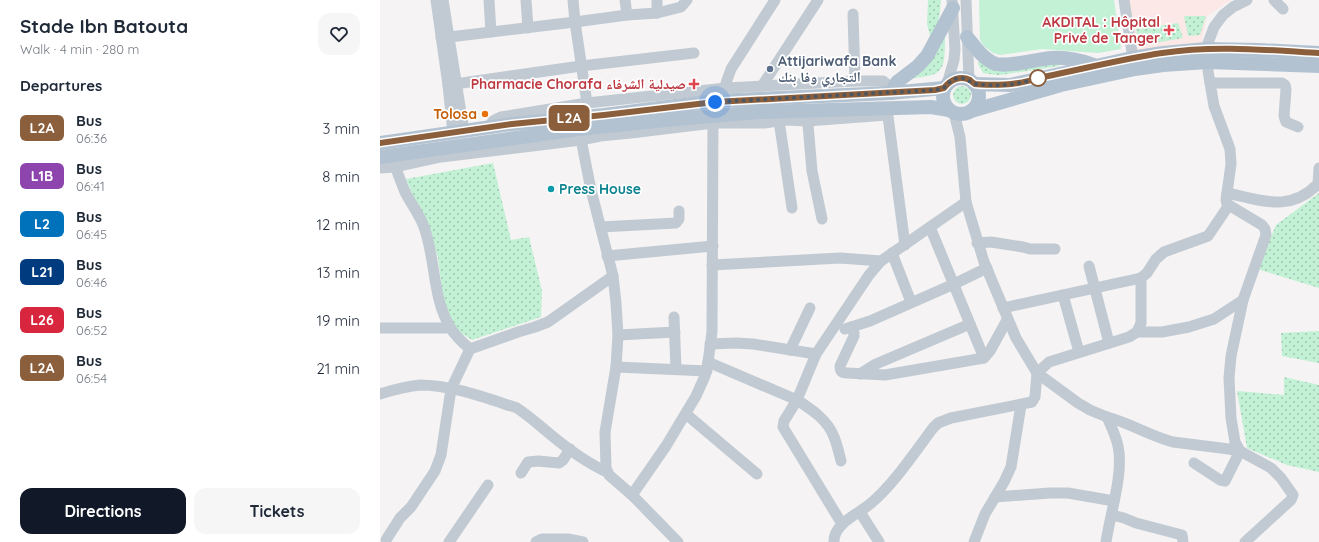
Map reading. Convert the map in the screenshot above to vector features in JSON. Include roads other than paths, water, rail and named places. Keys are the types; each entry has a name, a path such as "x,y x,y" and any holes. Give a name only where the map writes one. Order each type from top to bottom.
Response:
{"main road":[{"path":"888,89 894,87 927,56 952,4"},
{"path":"967,37 983,56 996,64 1061,58 1077,60 1096,66"},
{"path":"1208,56 1258,50 1319,53"},
{"path":"389,160 580,134 713,120 888,112 932,107 959,114 1134,64 1163,53 1319,66"},
{"path":"951,112 945,106 942,94 946,86 952,80 958,78 964,78 972,82 1010,85 1096,66 1134,64"},
{"path":"970,112 975,107 979,95 978,89 972,82"},
{"path":"380,143 488,128 715,102 946,86"}],"street":[{"path":"436,0 445,38 459,132"},
{"path":"444,0 445,38"},
{"path":"489,0 491,32"},
{"path":"526,0 528,28"},
{"path":"574,0 575,22 587,104"},
{"path":"625,0 627,15"},
{"path":"657,0 657,12"},
{"path":"445,38 657,12 681,7 687,0"},
{"path":"726,88 726,83 732,69 775,0"},
{"path":"762,86 818,0"},
{"path":"966,0 967,37 972,82"},
{"path":"1124,0 1134,64"},
{"path":"1240,451 1235,442 1231,418 1229,378 1231,356 1243,300 1266,235 1266,229 1262,225 1226,204 1231,164 1230,149 1214,106 1210,83 1208,43 1214,27 1223,15 1247,0"},
{"path":"1274,0 1283,9"},
{"path":"946,86 954,60 955,49 952,4"},
{"path":"853,14 855,81"},
{"path":"452,84 581,66 694,53"},
{"path":"488,128 493,121 501,117 587,104 726,88 855,81 888,89"},
{"path":"1210,83 1282,83 1285,85 1286,89 1284,116 1286,122 1298,127"},
{"path":"888,112 905,245"},
{"path":"951,112 960,136 966,202 977,243 1007,320 1037,373 1078,403 1107,417 1121,421 1165,440 1240,451 1272,468 1281,478 1292,495 1291,500 1245,542"},
{"path":"960,136 964,121 970,112"},
{"path":"778,116 792,208"},
{"path":"807,116 812,171 822,219"},
{"path":"632,495 686,414 696,396 707,366 712,332 713,120"},
{"path":"580,134 591,190 613,276 618,335 616,367 605,432 607,472"},
{"path":"380,168 389,160 424,226 430,250 438,297 443,313 450,328 470,349"},
{"path":"1227,193 1276,203 1290,201 1299,198 1318,184 1319,168"},
{"path":"842,524 784,427 784,421 797,400 816,354 869,275 881,260 966,202"},
{"path":"1003,308 1141,278 1147,273 1156,259 1164,252 1208,236 1229,205"},
{"path":"601,227 676,223 679,218 679,211"},
{"path":"930,227 984,358"},
{"path":"977,243 991,242 1023,246 1030,249 1055,249"},
{"path":"607,256 713,246"},
{"path":"892,253 911,302"},
{"path":"712,265 840,258 881,260"},
{"path":"1090,266 1109,343"},
{"path":"832,331 870,321 987,268"},
{"path":"385,540 400,518 411,507 435,471 441,455 451,389 470,349 548,322 613,276"},
{"path":"1137,332 1141,323 1141,278"},
{"path":"1063,295 1079,352"},
{"path":"834,542 837,529 860,512 884,491 938,423 951,418 1032,402 1035,396 1037,373 1049,362 1129,337 1137,332 1162,332 1214,319 1243,300"},
{"path":"790,350 810,308"},
{"path":"674,317 676,369"},
{"path":"851,327 854,336 840,366 842,373 885,375 984,358 990,351 1007,320"},
{"path":"860,374 876,364 970,324"},
{"path":"380,328 450,328"},
{"path":"618,335 675,332"},
{"path":"710,344 753,344 816,354"},
{"path":"616,367 676,369 707,366 797,400 811,408 823,419 834,436 841,461"},
{"path":"380,394 400,388 420,385 451,389 517,408 592,465 607,472 678,542"},
{"path":"974,542 985,514 1011,467 1021,405"},
{"path":"686,414 757,474"},
{"path":"1106,542 1120,465 1118,446 1107,417"},
{"path":"520,473 528,462 538,461 559,463 563,460 570,449"},
{"path":"1194,463 1220,480 1225,481 1240,451"},
{"path":"450,542 488,485"},
{"path":"995,497 1068,493 1114,501"},
{"path":"860,512 879,542"},
{"path":"1112,514 1136,523 1182,535 1183,542"},
{"path":"536,542 542,539 568,539 583,542"}],"place":[{"name":"AKDITAL : Hôpital Privé de Tanger","path":"1169,30"},
{"name":"Attijariwafa Bank التجاري وفا بنك","path":"770,69"},
{"name":"Pharmacie Chorafa صيدلية الشرفاء","path":"694,84"},
{"name":"Tolosa","path":"485,114"},
{"name":"Press House","path":"551,189"}]}
